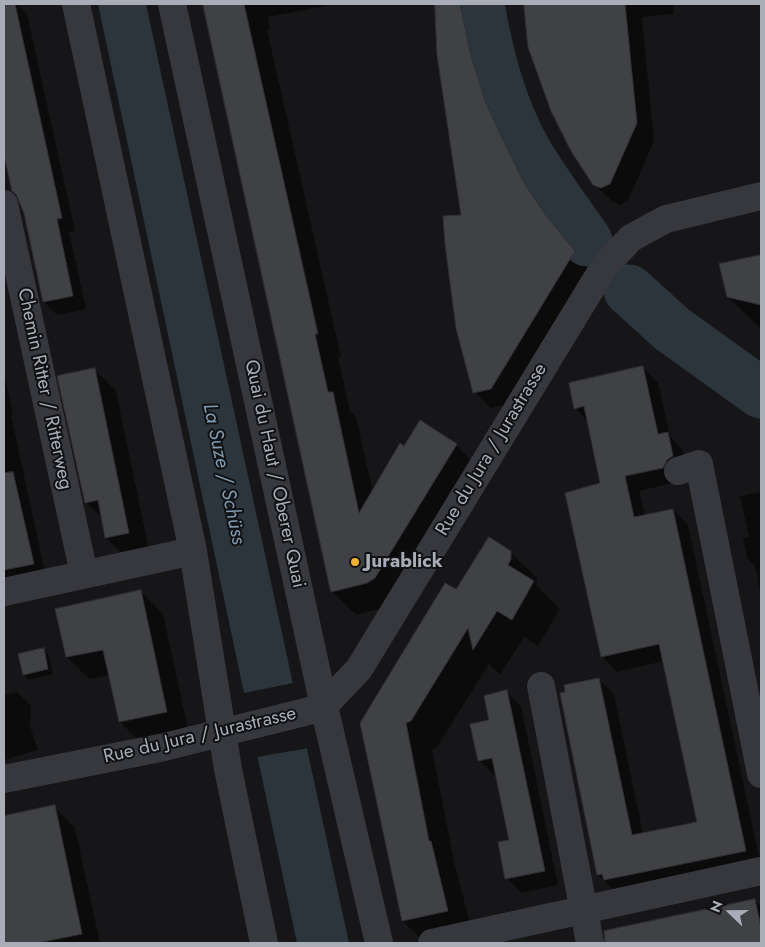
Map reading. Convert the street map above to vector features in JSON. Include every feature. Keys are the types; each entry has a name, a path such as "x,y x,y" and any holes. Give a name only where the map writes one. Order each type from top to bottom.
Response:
{"street":[{"path":"76,4 193,551 234,730 264,943"},
{"name":"Quai du Haut / Oberer Quai","path":"172,4 314,709 379,943"},
{"name":"Rue du Jura / Jurastrasse","path":"4,779 234,730 314,709 359,669 599,275 624,243 666,219 761,196"},
{"name":"Chemin Ritter / Ritterweg","path":"4,204 84,574"},
{"path":"678,471 699,464 761,774"},
{"path":"4,592 193,551"},
{"path":"541,686 590,943"},
{"path":"432,943 761,871"}],"water":[{"path":"98,4 146,4 349,943 297,943"}],"pier":[{"path":"293,678 309,748 257,757 256,761 241,692 243,689 244,693 293,683"}],"building":[{"path":"4,4 15,4 62,218 57,219 73,296 43,302 24,213 16,194 12,191 4,155"},
{"path":"203,4 244,4 318,334 315,334 328,392 333,392 359,513 400,443 404,446 420,420 457,444 375,578 367,583 331,592"},
{"path":"435,4 460,4 470,52 485,101 504,142 524,183 547,217 575,251 491,389 473,393 456,328 445,244 443,216 461,215 437,55"},
{"path":"524,4 625,4 637,123 610,184 601,188 593,185 571,151 551,111 528,47"},
{"path":"761,255 761,305 727,297 719,264"},
{"path":"643,366 658,434 668,432 673,456 667,460 663,468 625,476 634,517 673,509 746,851 604,880 602,874 597,875 560,693 565,692 564,685 599,678 632,835 697,822 659,644 601,657 565,493 600,483 584,406 574,409 569,383"},
{"path":"95,368 129,533 105,538 98,500 85,503 57,376"},
{"path":"13,472 34,564 4,570 4,473"},
{"path":"489,537 511,551 511,559 508,565 534,581 512,620 497,611 473,650 468,628 411,721 406,723 429,841 431,841 448,911 402,921 360,723 445,583 456,589"},
{"path":"141,590 167,712 119,722 103,650 66,657 55,609"},
{"path":"44,648 48,669 23,675 18,654"},
{"path":"507,690 545,871 505,879 498,842 509,840 492,758 478,761 470,724 489,720 484,696"},
{"path":"55,805 82,934 37,943 4,943 4,816"},
{"path":"755,899 761,927 761,943 605,943 604,931"}],"waterway":[{"name":"La Suze / Schüss","path":"479,4 496,78 516,132 539,173 587,241"},
{"name":"La Suze / Schüss","path":"629,290 672,329 761,393"}],"place":[{"name":"Jurablick","path":"355,562"}]}
